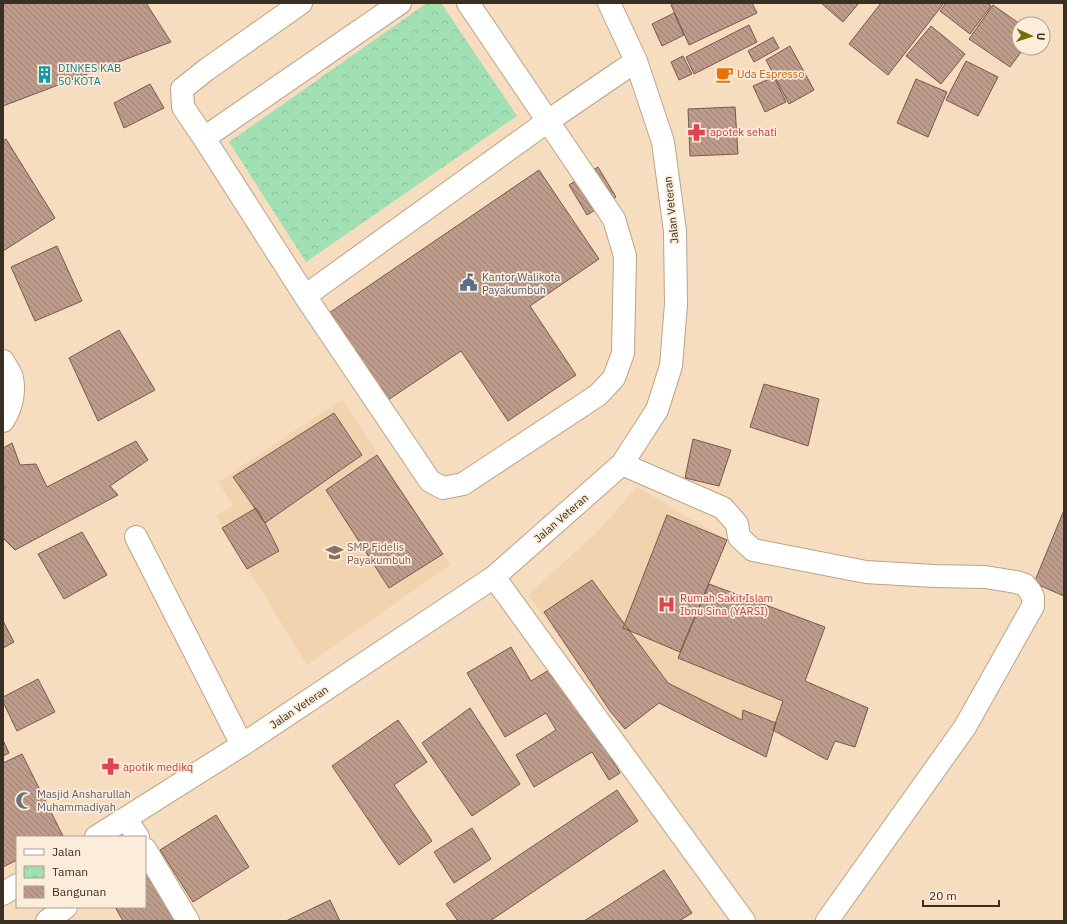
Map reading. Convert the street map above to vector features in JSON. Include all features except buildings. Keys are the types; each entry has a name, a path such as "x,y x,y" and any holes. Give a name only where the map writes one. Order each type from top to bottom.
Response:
{"street":[{"path":"301,3 206,70 182,89 183,106 305,296 430,480 443,488 463,484 598,394 614,378 622,353 625,256 614,219 468,3"},
{"path":"204,138 400,3"},
{"name":"Jalan Veteran","path":"98,836 242,745 494,577 622,464 657,410 671,366 676,304 675,231 663,142 636,61 610,3"},
{"path":"305,296 548,121 636,61"},
{"path":"3,361 12,377 12,401 8,413 3,421"},
{"path":"622,464 723,508 737,524 739,536 754,550 866,572 934,576 985,576 1025,585 1033,597 1033,606 965,727 827,921"},
{"path":"136,537 242,745"},
{"path":"494,577 744,921"},
{"path":"126,818 137,836"},
{"path":"146,851 188,921"},
{"path":"3,894 16,886"},
{"path":"47,921 65,908"}],"shaded area":[{"path":"342,399 450,565 307,665 216,516 233,506 218,482"},
{"path":"637,487 727,540 709,585 825,627 805,681 868,708 855,747 835,741 827,760 773,732 766,757 659,703 625,729 528,595 598,531"}],"green space":[{"path":"427,3 441,3 517,116 306,262 229,142"}],"place":[{"name":"DINKES KAB 50 KOTA","path":"45,74"},
{"name":"Uda Espresso","path":"724,74"},
{"name":"apotek sehati","path":"697,132"},
{"name":"Kantor Walikota Payakumbuh","path":"469,283"},
{"name":"SMP Fidelis Payakumbuh","path":"334,553"},
{"name":"Rumah Sakit Islam Ibnu Sina (YARSI)","path":"667,604"},
{"name":"apotik medikq","path":"110,767"},
{"name":"Masjid Ansharullah Muhammadiyah","path":"24,800"}]}
